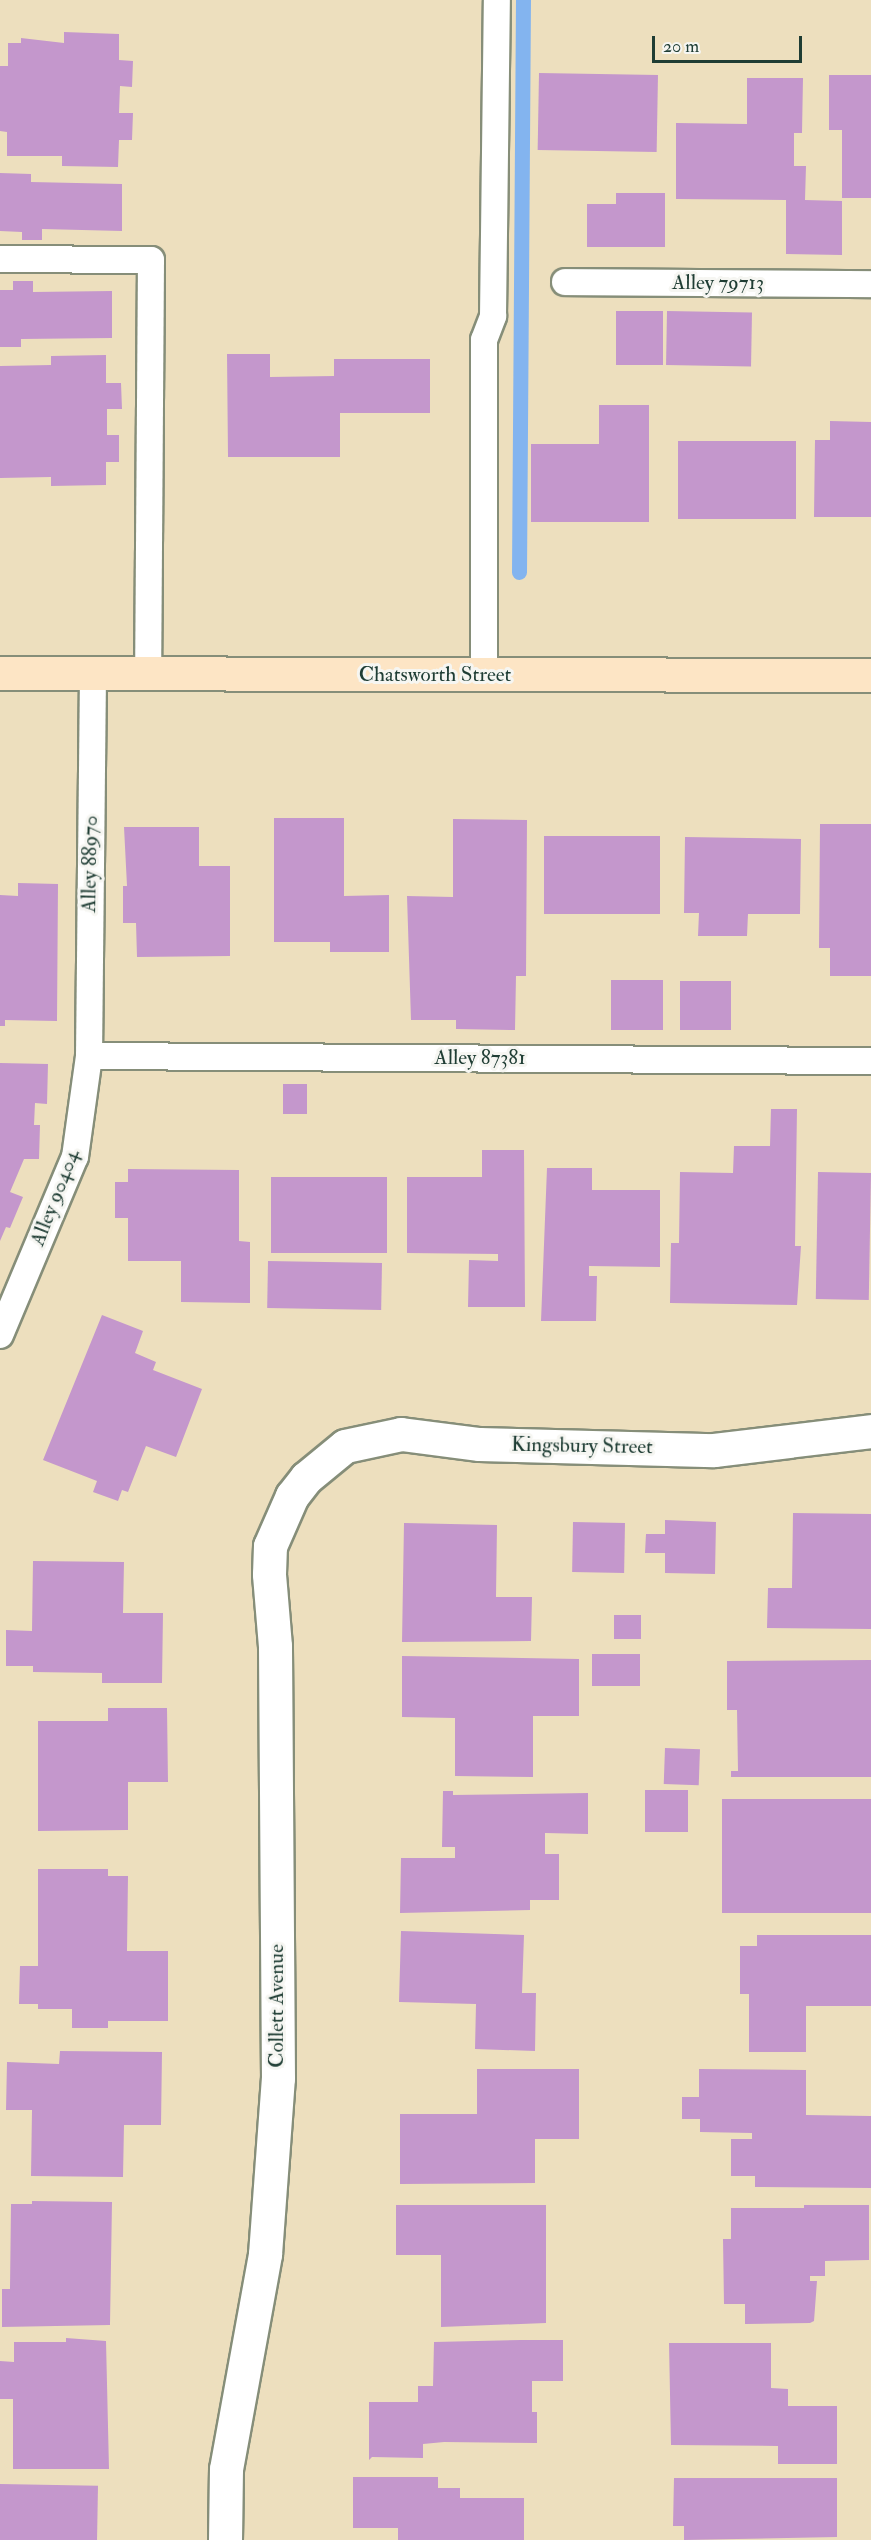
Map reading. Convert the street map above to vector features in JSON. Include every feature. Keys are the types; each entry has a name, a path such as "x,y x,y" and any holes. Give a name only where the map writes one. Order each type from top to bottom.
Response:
{"main road":[{"name":"Chatsworth Street","path":"0,672 871,675"}],"street":[{"name":"Kingsbury Street","path":"306,1478 345,1446 401,1434 479,1444 714,1450 871,1431"},
{"name":"Collett Avenue","path":"225,2540 226,2469 265,2254 278,2078 275,1646 270,1546 284,1512 306,1478"}],"lane":[{"path":"484,675 484,340 493,316 496,0"},
{"path":"0,259 151,260 148,672"},
{"name":"Alley 79713","path":"565,282 871,284"},
{"name":"Alley 88970","path":"88,1056 93,672"},
{"name":"Alley 87381","path":"88,1056 871,1061"},
{"name":"Alley 90404","path":"0,1335 75,1157 88,1056"}],"building":[{"path":"64,32 119,34 119,60 133,61 132,87 120,86 119,113 133,113 132,140 119,140 118,167 62,166 62,156 7,156 7,132 0,131 0,66 8,66 8,43 21,43 21,38 64,43"},
{"path":"539,73 658,75 657,152 538,150"},
{"path":"829,75 871,75 871,198 842,198 842,130 829,130"},
{"path":"747,78 803,78 802,133 794,133 794,166 806,166 805,200 842,201 842,255 786,254 786,200 676,199 676,123 747,124"},
{"path":"0,173 31,174 31,182 122,184 122,231 42,229 42,240 22,240 22,232 0,231"},
{"path":"616,193 665,193 665,247 587,247 587,204 616,204"},
{"path":"13,281 33,281 33,292 112,291 112,338 21,339 21,347 0,347 0,290 13,290"},
{"path":"616,311 663,311 663,365 616,365"},
{"path":"667,311 752,312 751,366 666,365"},
{"path":"227,354 270,354 270,377 334,376 334,359 430,359 430,413 340,413 340,457 228,457"},
{"path":"106,355 106,383 121,383 122,409 107,409 107,435 119,435 119,462 106,462 106,485 51,486 51,477 0,478 0,366 51,365 51,356"},
{"path":"599,405 649,405 649,522 531,522 531,444 599,444"},
{"path":"830,421 871,422 871,517 814,517 815,440 830,440"},
{"path":"678,441 796,441 796,519 678,519"},
{"path":"274,818 344,818 344,896 389,895 389,952 330,952 330,942 274,942"},
{"path":"453,819 527,820 526,976 516,976 515,1030 456,1029 456,1020 411,1020 407,896 453,897"},
{"path":"820,824 871,824 871,976 830,976 830,948 819,948"},
{"path":"124,827 199,827 199,866 230,866 230,956 137,957 136,923 123,923 123,886 127,886"},
{"path":"544,836 660,836 660,914 544,914"},
{"path":"685,837 801,839 800,914 748,914 747,936 698,936 699,913 684,913"},
{"path":"18,883 58,884 57,1021 5,1020 5,1026 0,1026 0,895 18,896"},
{"path":"611,980 663,980 663,1030 611,1030"},
{"path":"680,981 731,981 731,1030 680,1030"},
{"path":"0,1063 48,1064 47,1104 35,1103 34,1125 40,1125 39,1159 24,1159 10,1192 23,1197 10,1228 6,1227 0,1241"},
{"path":"283,1084 307,1084 307,1114 283,1114"},
{"path":"771,1109 797,1109 795,1246 801,1246 797,1305 670,1303 671,1243 679,1243 680,1172 733,1173 734,1146 770,1146"},
{"path":"482,1150 524,1150 525,1307 468,1307 469,1260 498,1261 498,1254 407,1253 407,1177 482,1177"},
{"path":"547,1168 592,1168 592,1190 660,1190 660,1267 589,1266 589,1276 597,1276 596,1321 541,1321"},
{"path":"128,1169 239,1170 239,1241 250,1242 250,1303 181,1302 181,1261 128,1261 128,1218 115,1218 115,1182 128,1182"},
{"path":"818,1172 871,1173 869,1300 816,1299"},
{"path":"271,1177 387,1177 387,1253 271,1253"},
{"path":"268,1261 382,1263 381,1310 267,1308"},
{"path":"102,1315 143,1331 135,1353 156,1362 153,1370 202,1389 176,1457 146,1446 128,1492 122,1490 118,1501 93,1492 97,1481 43,1460"},
{"path":"793,1513 871,1514 871,1629 767,1628 768,1588 792,1588"},
{"path":"665,1520 716,1522 715,1574 665,1573 665,1553 645,1553 646,1534 665,1534"},
{"path":"573,1522 625,1523 624,1573 572,1572"},
{"path":"404,1523 497,1525 496,1597 532,1597 531,1641 402,1642"},
{"path":"33,1561 124,1562 123,1613 163,1613 162,1683 102,1683 102,1673 33,1672 33,1666 6,1666 6,1630 32,1631"},
{"path":"614,1615 641,1615 641,1639 614,1639"},
{"path":"592,1654 640,1654 640,1686 592,1686"},
{"path":"402,1656 579,1659 579,1716 533,1716 533,1777 455,1776 455,1718 402,1717"},
{"path":"871,1660 871,1777 731,1777 731,1771 738,1771 737,1710 727,1710 727,1661"},
{"path":"108,1708 167,1708 168,1782 128,1782 128,1830 38,1831 38,1721 108,1721"},
{"path":"665,1748 700,1749 699,1785 664,1784"},
{"path":"645,1790 688,1790 688,1832 645,1832"},
{"path":"443,1791 453,1791 453,1795 588,1793 588,1834 545,1833 545,1854 559,1854 559,1900 530,1900 530,1910 400,1913 401,1858 455,1858 455,1847 442,1847"},
{"path":"722,1799 871,1799 871,1913 722,1913"},
{"path":"38,1869 108,1869 108,1876 128,1876 127,1951 168,1951 168,2021 108,2021 108,2028 72,2028 72,2009 38,2009 38,2004 19,2004 20,1966 38,1966"},
{"path":"401,1931 524,1935 522,1993 536,1993 535,2051 475,2049 476,2004 399,2002"},
{"path":"757,1935 871,1935 871,2006 806,2006 806,2052 749,2052 749,1994 740,1994 740,1946 757,1946"},
{"path":"60,2051 162,2052 161,2125 124,2125 123,2177 31,2176 32,2110 6,2110 7,2062 59,2064"},
{"path":"477,2069 579,2069 579,2139 535,2139 535,2183 400,2184 400,2114 477,2114"},
{"path":"699,2069 806,2070 806,2115 871,2116 871,2188 755,2187 755,2176 731,2176 731,2139 752,2139 752,2133 700,2132 700,2119 682,2119 682,2097 699,2097"},
{"path":"32,2201 112,2202 110,2325 2,2327 2,2289 10,2289 11,2204 32,2204"},
{"path":"396,2205 546,2205 546,2323 441,2327 441,2255 396,2255"},
{"path":"804,2205 869,2205 869,2260 825,2261 825,2276 810,2276 810,2281 817,2281 814,2321 810,2323 745,2324 745,2304 724,2304 723,2239 731,2239 731,2208 804,2208"},
{"path":"66,2338 106,2341 109,2469 13,2469 13,2399 0,2399 0,2361 14,2362 14,2342 66,2342"},
{"path":"563,2340 563,2381 532,2381 532,2412 537,2412 537,2443 444,2442 423,2444 423,2458 372,2457 369,2460 369,2402 418,2402 418,2386 433,2386 434,2342"},
{"path":"669,2343 771,2343 771,2388 788,2389 788,2406 837,2406 837,2464 778,2464 778,2446 671,2445"},
{"path":"353,2477 438,2477 438,2488 460,2488 460,2498 524,2498 524,2540 398,2540 398,2528 353,2528"},
{"path":"674,2478 837,2478 837,2537 684,2540 684,2526 673,2526"},
{"path":"0,2484 98,2486 97,2540 0,2540"}],"waterway":[{"path":"519,572 523,0"}]}
